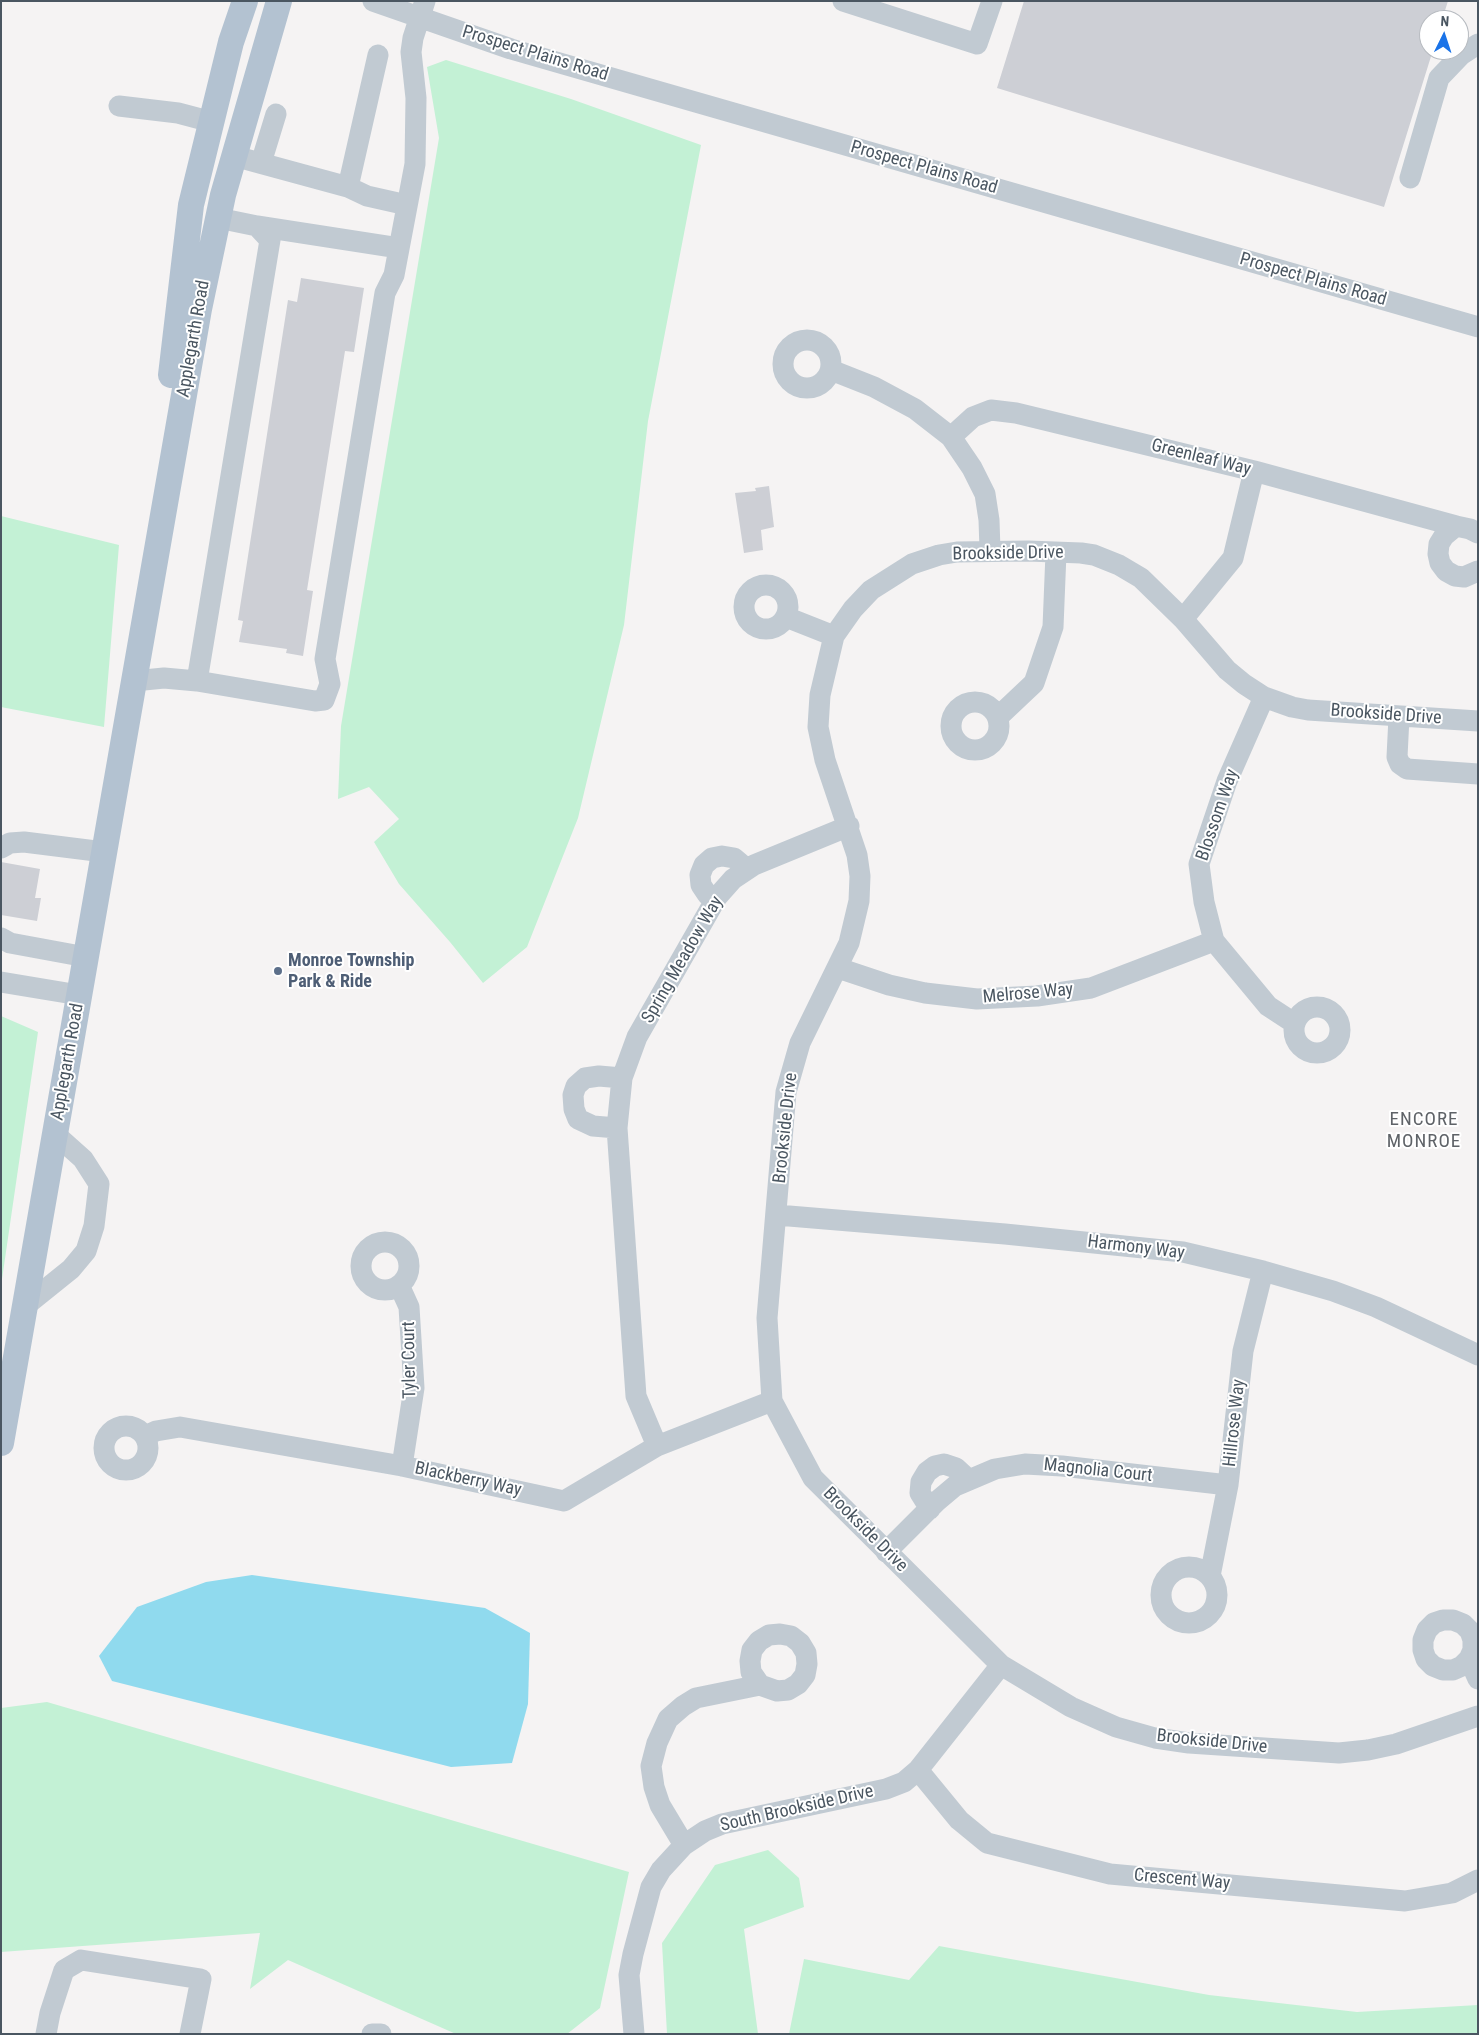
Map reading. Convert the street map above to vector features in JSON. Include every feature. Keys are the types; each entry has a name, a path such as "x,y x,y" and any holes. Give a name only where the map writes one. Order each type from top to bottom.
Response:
{"main road":[{"name":"Applegarth Road","path":"134,681 191,205 232,42 245,1"},
{"name":"Applegarth Road","path":"1,1443 199,308 218,218 234,156 279,1"}],"street":[{"name":"Prospect Plains Road","path":"373,1 422,9 511,49 1478,327"},
{"path":"843,1 977,44 992,1"},
{"path":"134,681 164,678 197,681 315,701 324,700 328,693 330,684 326,659 327,650 385,293 394,275 417,148 416,98 411,52 412,38 422,9"},
{"path":"1410,178 1439,78 1461,55 1478,44"},
{"path":"348,187 378,55"},
{"path":"119,106 178,113 212,122"},
{"path":"261,163 276,114"},
{"path":"234,156 348,187 367,196 407,205"},
{"path":"218,218 257,226 399,248"},
{"path":"197,681 270,240 257,226"},
{"path":"831,370 874,387 915,409 951,437 972,468 985,494 989,520 990,550"},
{"name":"Greenleaf Way","path":"951,437 973,417 991,410 1016,414 1254,471 1456,526 1470,528 1478,533"},
{"path":"1183,619 1232,558 1254,471"},
{"path":"1456,526 1444,536 1439,544 1438,554 1440,563 1446,571 1454,576 1464,577 1478,571"},
{"name":"Brookside Drive","path":"1478,721 1300,708 1264,697 1227,670 1183,619 1140,578 1119,565 1094,555 990,550 939,555 912,564 890,576 865,596 853,609 834,636 820,695 818,727 826,760 858,855 859,901 849,943 800,1043 789,1083 768,1318 772,1401 812,1478 867,1530 886,1552 1001,1665 1071,1707 1116,1727 1154,1738 1189,1743 1339,1753 1368,1750 1396,1744 1478,1716"},
{"path":"998,717 1034,683 1052,627 1056,553"},
{"path":"786,617 834,636"},
{"name":"Blossom Way","path":"1264,697 1227,781 1199,864 1204,902 1214,941 1268,1006 1294,1023"},
{"path":"1399,716 1397,758 1400,764 1407,769 1478,774"},
{"name":"Spring Meadow Way","path":"657,1446 636,1396 617,1128 622,1078 637,1037 715,902 733,879 754,864 849,826"},
{"path":"1,848 10,843 24,842 104,852"},
{"path":"715,902 701,885 700,875 704,865 712,858 722,856 734,858 747,869"},
{"path":"1,938 10,943 86,957"},
{"name":"Melrose Way","path":"838,968 890,985 925,993 977,999 1037,996 1091,988 1214,941"},
{"path":"1,982 79,995"},
{"path":"617,1128 593,1126 578,1119 574,1109 573,1095 576,1086 585,1078 599,1076 622,1078"},
{"path":"25,1306 71,1269 86,1252 94,1226 99,1184 83,1160 55,1134"},
{"name":"Harmony Way","path":"777,1215 1004,1234 1183,1252 1333,1291 1376,1307 1478,1355"},
{"name":"Hillrose Way","path":"1210,1576 1228,1484 1243,1351 1263,1272"},
{"name":"Tyler Court","path":"400,1285 409,1307 414,1388 402,1466"},
{"name":"Blackberry Way","path":"145,1436 156,1431 180,1427 402,1466 564,1501 657,1446 772,1401"},
{"path":"930,1509 920,1492 921,1482 927,1472 935,1466 944,1464 956,1468 969,1480"},
{"name":"Magnolia Court","path":"886,1552 956,1486 995,1469 1025,1464 1062,1466 1228,1484"},
{"path":"1469,1659 1478,1679"},
{"name":"South Brookside Drive","path":"634,2034 629,1975 635,1944 651,1887 661,1870 684,1845 705,1830 722,1824 886,1789 904,1782 918,1770 1001,1665"},
{"path":"684,1845 660,1805 654,1787 651,1766 657,1743 668,1719 696,1698 760,1685"},
{"name":"Crescent Way","path":"918,1770 959,1820 988,1843 1110,1874 1406,1901 1452,1892 1478,1880"},
{"path":"46,2034 50,2013 64,1970 81,1960 201,1979 190,2034"},
{"path":"372,2034 381,2034"}],"green space":[{"path":"446,60 571,99 701,145 648,421 624,625 578,818 527,947 483,983 399,884 374,842 399,819 369,787 338,799 341,726 439,138 427,67"},
{"path":"1,516 119,545 104,727 1,707"},
{"path":"1,1016 38,1032 1,1286"},
{"path":"47,1702 629,1872 600,2008 567,2034 456,2034 288,1960 250,1989 260,1933 1,1952 1,1708"},
{"path":"768,1850 799,1878 804,1907 744,1929 758,2034 667,2034 662,1943 715,1865"},
{"path":"939,1946 1209,1995 1357,2012 1478,2005 1478,2034 789,2034 804,1959 909,1980"}],"water":[{"path":"252,1575 485,1608 530,1633 528,1704 512,1763 451,1767 112,1681 99,1656 137,1607 206,1582"}],"building":[{"path":"1024,1 1448,1 1445,10 1419,10 1419,60 1430,60 1384,207 997,88"},
{"path":"301,278 364,288 354,352 345,351 307,590 313,591 303,656 286,653 287,649 239,642 243,621 238,620 288,300 297,302"},
{"path":"769,486 774,527 761,530 763,550 744,553 735,493 756,491 755,488"},
{"path":"1,862 40,869 35,898 41,898 37,921 1,915"}],"place":[{"name":"Monroe Township Park & Ride","path":"278,971"}],"district":[{"name":"ENCORE MONROE","path":"1424,1131"}]}
